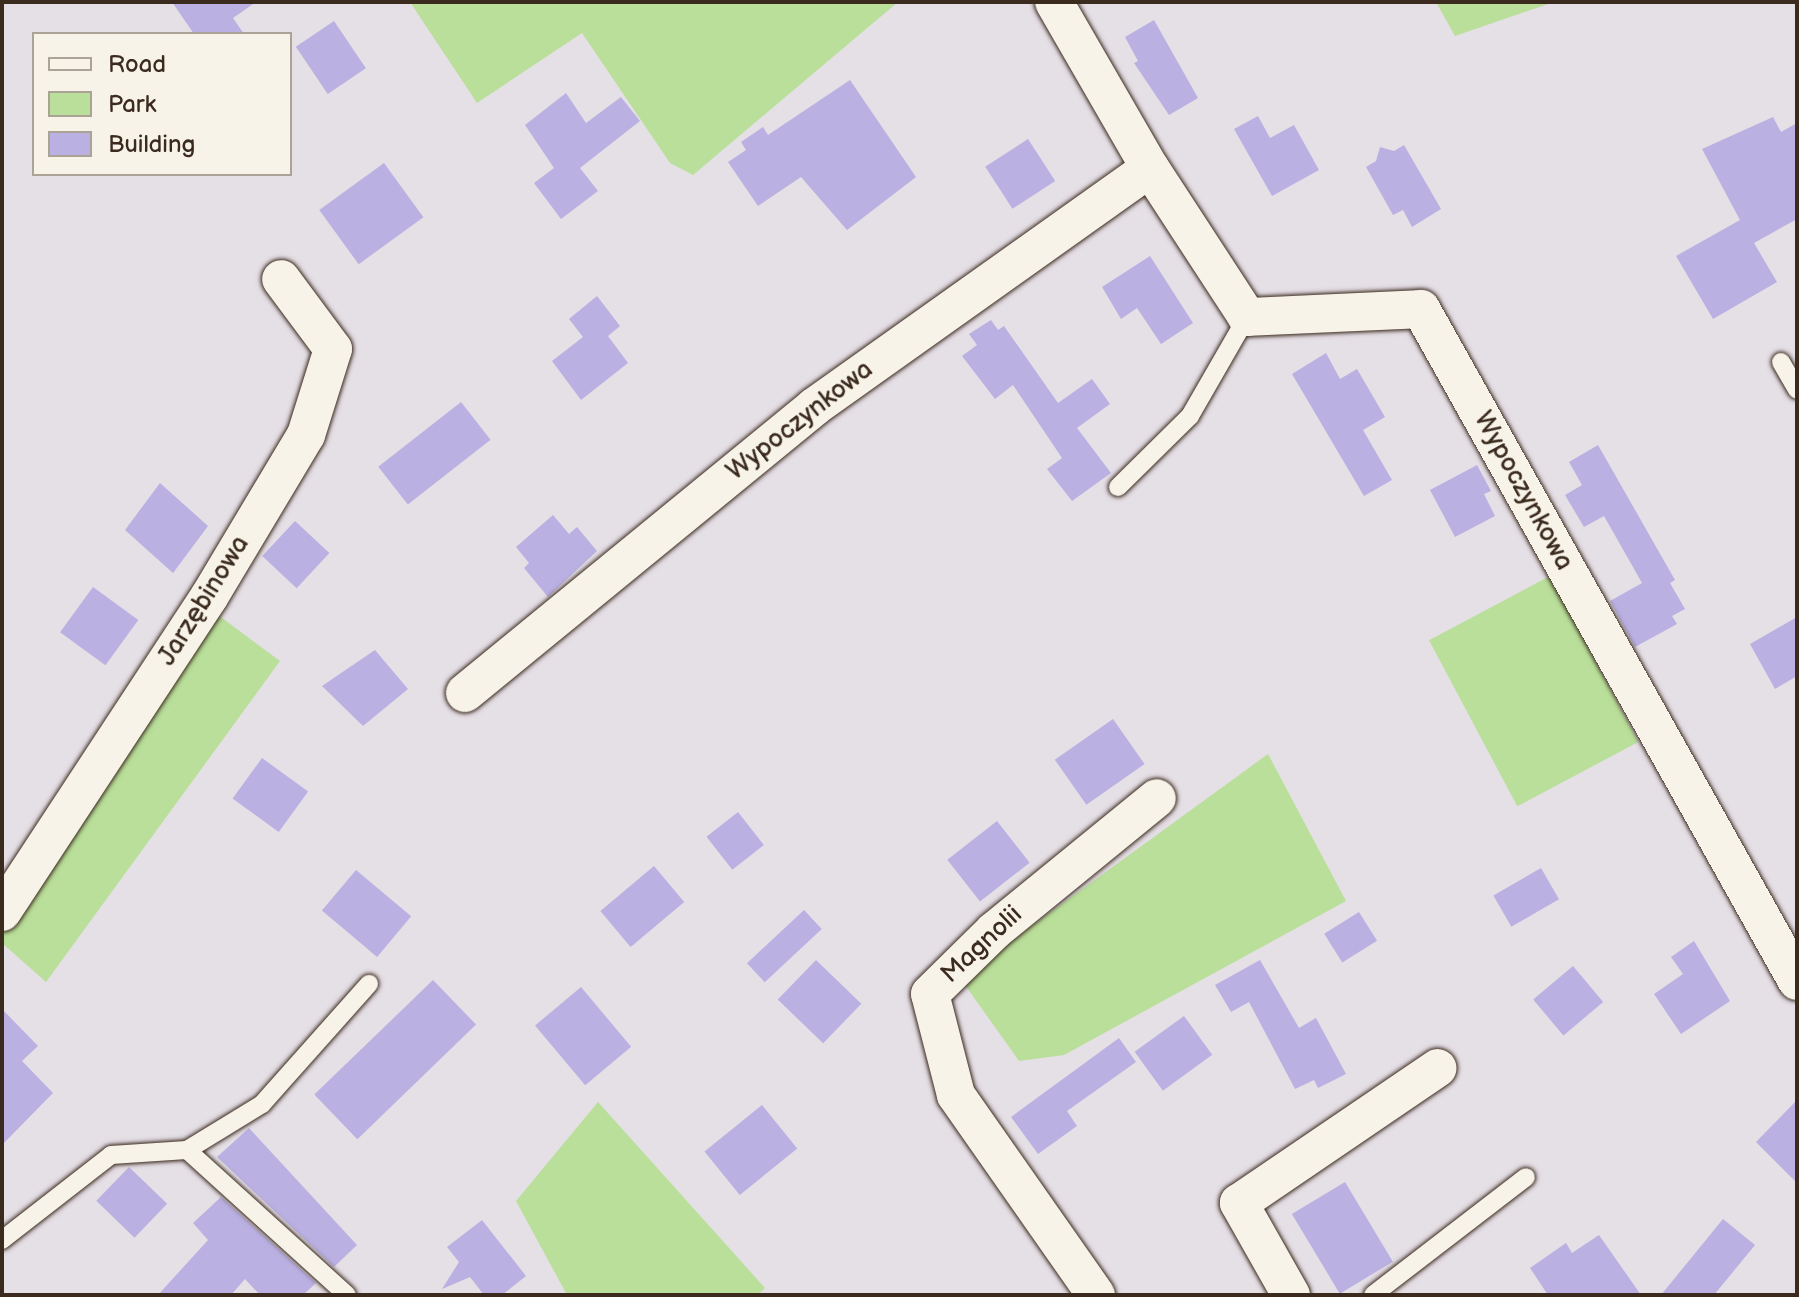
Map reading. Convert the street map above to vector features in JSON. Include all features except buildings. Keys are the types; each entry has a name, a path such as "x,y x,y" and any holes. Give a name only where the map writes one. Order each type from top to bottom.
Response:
{"street":[{"path":"1054,2 1150,168 1247,317"},
{"name":"Wypoczynkowa","path":"465,693 814,407 1150,168"},
{"name":"Jarzębinowa","path":"2,912 209,597 306,435 333,349 281,279"},
{"name":"Wypoczynkowa","path":"1247,317 1421,309 1797,981"},
{"name":"Magnolii","path":"1096,1295 956,1095 930,994 994,931 1157,798"},
{"path":"1291,1295 1239,1203 1438,1068"}],"lane":[{"path":"1118,487 1190,416 1247,317"},
{"path":"1781,362 1797,390"},
{"path":"2,1240 111,1155 187,1150 262,1104 369,984"},
{"path":"187,1150 347,1295"},
{"path":"1373,1295 1526,1177"}],"green space":[{"path":"410,2 898,2 693,175 670,163 582,33 477,103"},
{"path":"1436,2 1554,2 1455,36"},
{"path":"1550,576 1638,742 1517,806 1429,640"},
{"path":"214,612 280,661 46,982 2,943 2,927"},
{"path":"1268,754 1346,901 1064,1055 1019,1061 960,978"},
{"path":"598,1102 765,1288 757,1295 567,1295 516,1201"}]}
